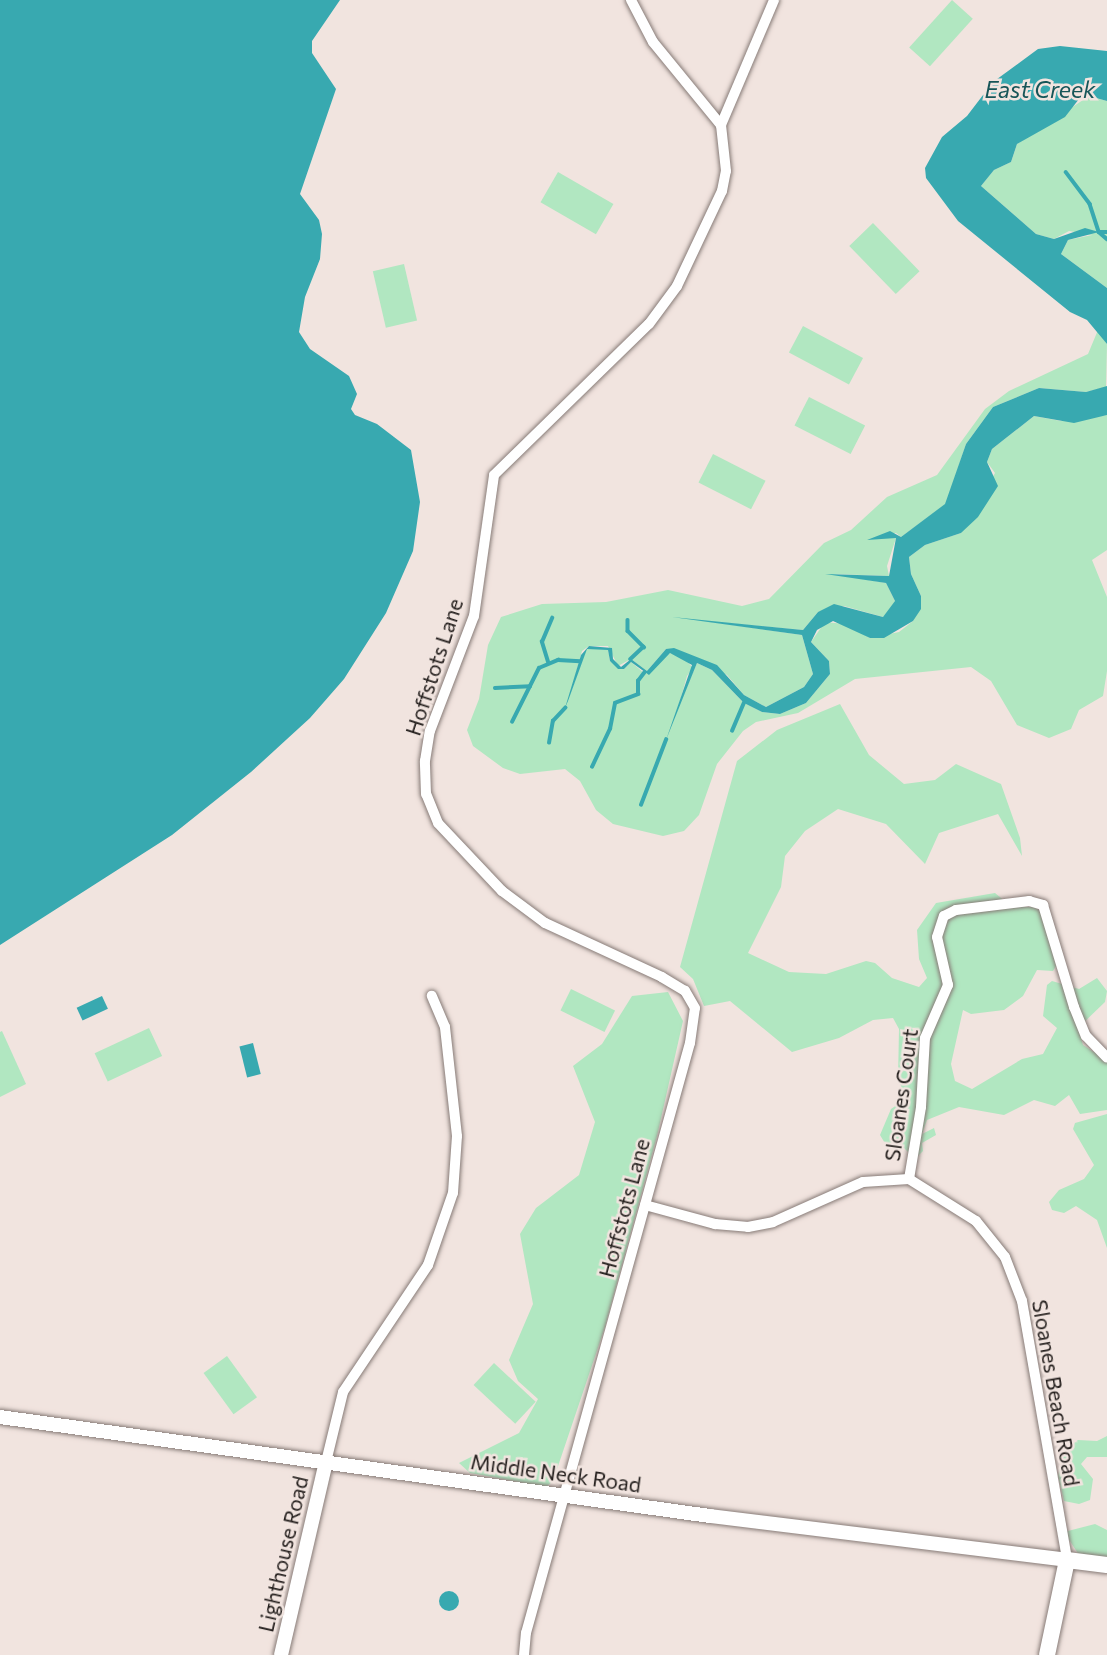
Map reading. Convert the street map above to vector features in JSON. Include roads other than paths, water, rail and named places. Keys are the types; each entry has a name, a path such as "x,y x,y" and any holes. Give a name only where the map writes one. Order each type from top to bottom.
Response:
{"main road":[{"name":"Middle Neck Road","path":"1066,1560 1107,1565"},
{"path":"1047,1655 1066,1560"}],"street":[{"path":"631,0 653,42 721,125"},
{"name":"Hoffstots Lane","path":"524,1655 526,1633 691,1043 692,999 662,976 545,923 502,891 438,823 426,794 425,761 430,731 474,616 494,475 512,453 649,324 677,286 726,181 721,125 774,0"},
{"name":"Sloanes Court","path":"909,1179 922,1107 925,1038 948,985 937,937 944,916 956,910 1029,901 1043,905 1074,1007 1086,1036 1107,1058"},
{"path":"326,1462 343,1392 428,1265 453,1193 455,1123 445,1027 432,996"},
{"path":"645,1205 715,1224 747,1227 773,1222 863,1182 909,1179"},
{"name":"Sloanes Beach Road","path":"909,1179 976,1221 993,1238 1013,1275 1030,1334 1066,1560"},
{"name":"Middle Neck Road","path":"0,1417 564,1496 1066,1560"},
{"name":"Lighthouse Road","path":"281,1655 326,1462"}],"water":[{"path":"0,0 340,0 312,41 312,53 336,89 300,194 319,220 322,234 320,259 305,297 299,332 310,349 349,376 357,394 351,409 355,415 377,424 411,450 420,502 413,551 386,613 344,679 310,718 251,772 172,835 0,945"},
{"name":"East Creek","path":"1060,46 1107,51 1107,101 1089,96 1079,99 1065,117 1017,144 1011,162 994,170 981,186 1036,234 1054,239 1085,228 1099,232 1068,240 1061,254 1107,288 1107,344 1087,320 1070,312 958,221 926,178 925,168 942,137 967,116 993,82 1038,49"},
{"path":"1107,386 1107,415 1074,423 1034,416 992,449 987,462 998,486 978,517 961,533 925,545 909,557 911,574 921,596 921,609 913,621 884,638 870,638 833,621 817,630 811,642 829,661 830,674 806,703 780,714 762,712 744,703 712,670 697,663 666,740 692,665 670,653 649,675 631,662 624,669 618,669 610,661 608,650 587,649 565,708 581,655 589,646 612,648 613,659 621,667 631,659 647,671 666,649 674,648 717,665 744,695 766,707 804,687 813,674 802,635 672,617 803,630 818,612 834,604 883,617 895,601 886,583 825,574 889,576 896,538 867,540 890,531 901,537 945,504 966,444 993,407 1039,388 1086,392"},
{"path":"102,996 108,1009 83,1021 77,1008"},
{"path":"253,1043 261,1074 247,1077 239,1046"},
{"path":"449,1591 456,1594 459,1601 456,1608 449,1611 442,1608 439,1601 442,1594"}],"waterway":[{"path":"1066,172 1090,204 1099,232 1107,239"},
{"path":"1099,232 1107,232"},
{"path":"548,662 542,642 552,618"},
{"path":"628,620 628,631 644,647 631,659"},
{"path":"512,722 539,668 558,660 580,661"},
{"path":"592,767 610,729 615,703 638,694 638,681 644,673"},
{"path":"495,688 530,686"},
{"path":"732,731 744,703"},
{"path":"549,743 553,721 565,708"},
{"path":"641,805 666,740"}]}
